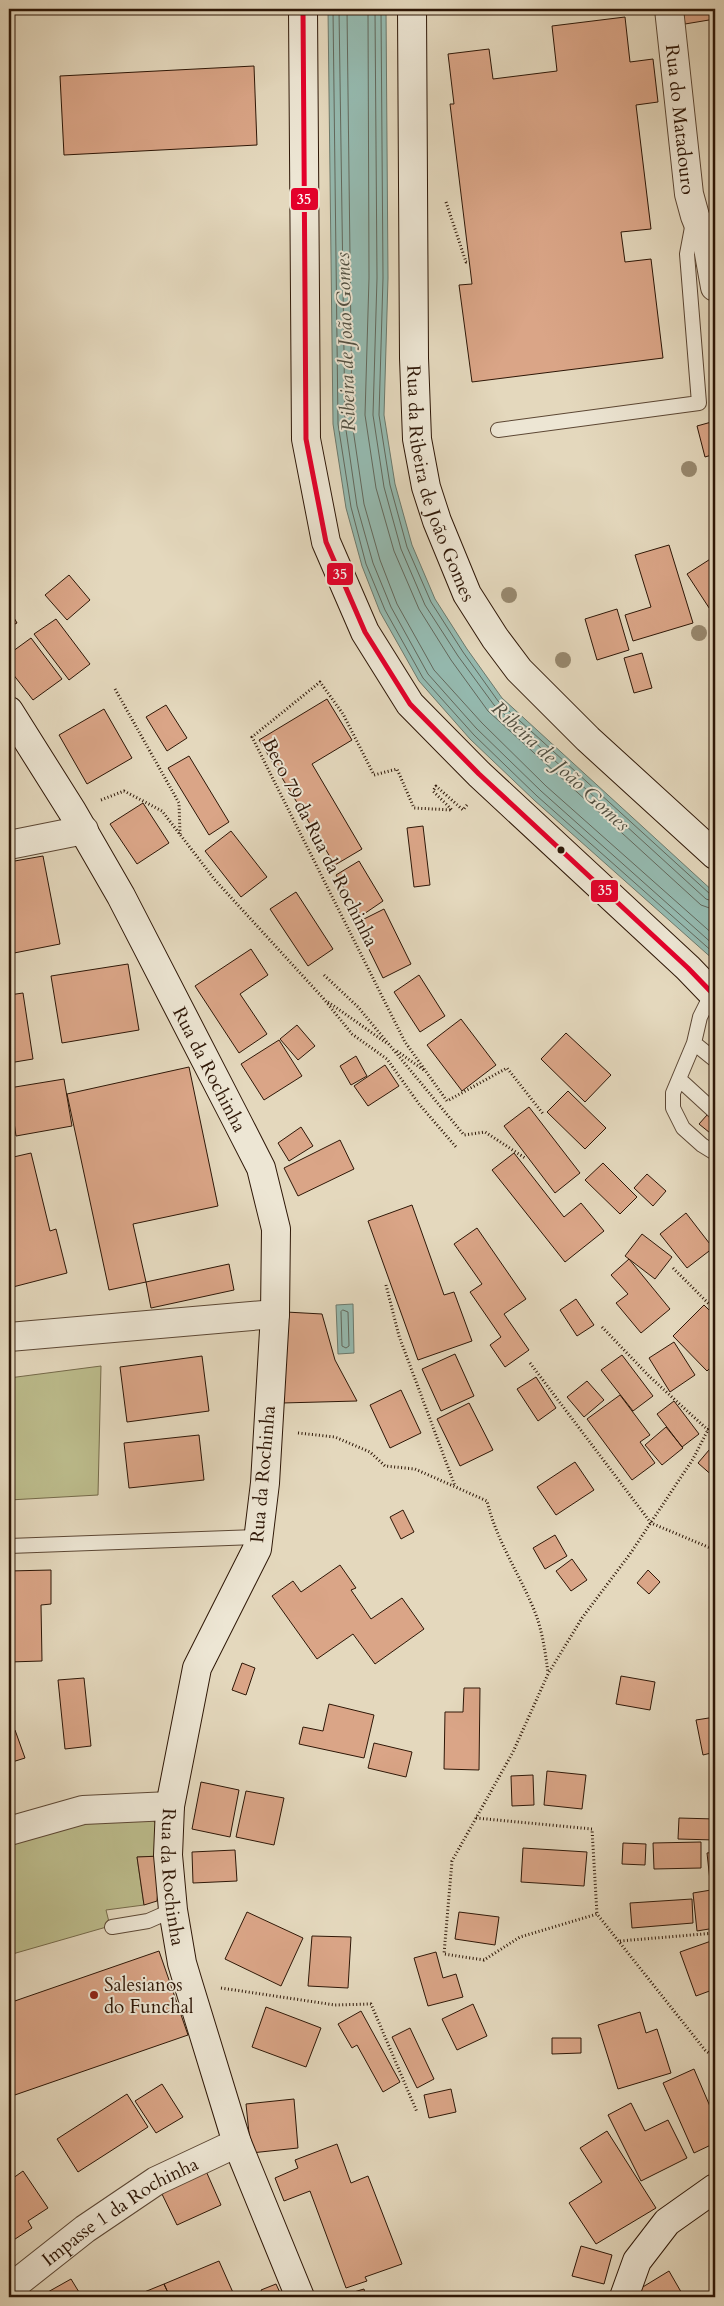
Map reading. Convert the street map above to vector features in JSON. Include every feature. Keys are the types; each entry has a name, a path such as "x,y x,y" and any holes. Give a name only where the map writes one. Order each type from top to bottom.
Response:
{"street":[{"path":"303,9 306,438 326,542 365,632 410,704 479,774 688,968 714,995"},
{"name":"Rua da Ribeira de João Gomes","path":"412,9 414,358 417,439 426,487 436,520 467,594 495,638 519,670 588,739 715,855"},
{"name":"Rua do Matadouro","path":"668,9 689,194 695,216 708,248 715,288"},
{"name":"Rua da Rochinha","path":"9,711 78,820 121,896 261,1168 276,1229 275,1314 265,1483 256,1549 197,1668 170,1806 168,1855 182,1963 237,2143 300,2297"},
{"path":"9,845 78,820"},
{"path":"9,1337 275,1314"},
{"path":"9,1831 83,1810 170,1806"},
{"name":"Impasse 1 da Rochinha","path":"9,2289 85,2229 156,2181 237,2143"},
{"path":"624,2297 637,2261 667,2222 715,2188"}],"lane":[{"path":"498,430 699,403 687,254 695,216"},
{"path":"714,995 700,1017 694,1043 673,1093 673,1108 683,1128 702,1146 715,1152"},
{"path":"694,1043 715,1060"},
{"path":"679,1079 715,1112"},
{"path":"9,1546 258,1537"},
{"path":"112,1927 148,1921 174,1910"}],"path":[{"path":"443,194 466,262 470,262"},
{"name":"Beco 79 da Rua da Rochinha","path":"466,805 463,810 436,786 433,791 452,810 414,808 397,769 374,775 343,714 320,682 252,737 405,1042 447,1101 507,1068 544,1115"},
{"path":"115,689 179,803 180,835"},
{"path":"78,820 124,791 162,811 215,880 323,998 352,1034 387,1059 419,1104 456,1147"},
{"path":"324,975 358,1007 464,1134 485,1132 525,1158"},
{"path":"323,998 427,1072"},
{"path":"673,1268 715,1310"},
{"path":"386,1285 399,1336 455,1487"},
{"path":"602,1327 650,1377 708,1430"},
{"path":"530,1363 651,1523 715,1550"},
{"path":"598,1914 520,1937 484,1960 444,1954 452,1861 512,1752 548,1674 582,1618 630,1554 693,1459 715,1416"},
{"path":"268,1429 335,1437 370,1452 385,1466 415,1469 487,1501 493,1525 533,1606 543,1637 548,1674"},
{"path":"476,1818 592,1829 598,1914 705,2050 715,2058"},
{"path":"619,1941 715,1933"},
{"path":"188,1983 335,2004 371,2004 417,2112"},
{"path":"710,2240 715,2242"}],"green space":[{"path":"101,1366 98,1495 9,1500 9,1378"},
{"path":"149,1816 156,1824 161,1856 137,1857 144,1905 106,1910 110,1926 9,1955 9,1842 81,1822"}],"water":[{"name":"Ribeira de João Gomes","path":"328,9 386,9 388,278 384,415 395,484 412,545 435,599 467,649 502,698 715,893 715,961 534,800 470,739 419,681 380,612 362,566 346,508 333,424"},
{"path":"353,1304 354,1353 338,1354 336,1305"}],"building":[{"path":"683,9 715,9 715,19 685,24"},
{"path":"625,17 630,62 653,59 658,102 636,105 651,229 621,232 625,262 651,259 663,358 472,382 459,285 472,284 450,104 454,104 448,54 489,49 493,79 557,71 552,26"},
{"path":"254,66 257,145 64,155 60,76"},
{"path":"715,421 715,454 705,457 697,426"},
{"path":"669,545 693,623 633,641 625,615 651,607 635,555"},
{"path":"715,556 715,617 687,574"},
{"path":"69,575 90,600 67,620 45,595"},
{"path":"9,609 17,623 9,627"},
{"path":"617,609 629,650 597,660 585,619"},
{"path":"56,619 90,664 69,680 34,634"},
{"path":"31,638 62,679 33,700 9,669 9,654"},
{"path":"642,653 652,688 634,693 624,658"},
{"path":"327,699 352,740 312,764 362,849 335,865 259,740"},
{"path":"166,705 187,738 167,751 146,717"},
{"path":"104,709 132,758 87,784 59,735"},
{"path":"189,756 229,822 209,835 168,768"},
{"path":"143,803 169,843 137,864 110,824"},
{"path":"423,826 430,885 414,887 407,828"},
{"path":"231,831 267,877 241,897 205,851"},
{"path":"43,856 60,944 9,954 9,862"},
{"path":"359,861 383,901 361,916 336,875"},
{"path":"296,892 333,949 308,966 270,909"},
{"path":"384,909 411,964 383,978 356,923"},
{"path":"251,949 268,975 240,994 267,1034 239,1053 195,986"},
{"path":"128,964 139,1030 62,1043 51,976"},
{"path":"419,975 445,1016 420,1032 394,992"},
{"path":"23,993 33,1059 9,1063 9,995"},
{"path":"461,1019 496,1065 462,1091 427,1045"},
{"path":"297,1025 315,1046 298,1060 280,1039"},
{"path":"566,1033 611,1075 585,1102 541,1059"},
{"path":"279,1040 302,1076 264,1100 241,1064"},
{"path":"356,1056 367,1076 351,1085 340,1066"},
{"path":"385,1065 399,1086 368,1106 354,1086"},
{"path":"189,1067 218,1206 133,1224 146,1282 109,1290 67,1094"},
{"path":"64,1079 72,1126 16,1136 9,1088"},
{"path":"568,1091 606,1128 585,1149 547,1112"},
{"path":"715,1106 715,1137 699,1124"},
{"path":"529,1107 580,1173 555,1193 504,1126"},
{"path":"301,1127 313,1146 289,1161 278,1143"},
{"path":"340,1140 354,1169 298,1196 284,1168"},
{"path":"31,1153 50,1231 56,1229 67,1273 9,1288 9,1158"},
{"path":"514,1153 564,1217 581,1203 604,1231 565,1262 492,1170"},
{"path":"603,1163 637,1197 620,1214 585,1180"},
{"path":"647,1174 666,1191 653,1206 634,1188"},
{"path":"412,1205 444,1295 454,1292 472,1341 418,1360 368,1221"},
{"path":"686,1213 713,1248 687,1268 660,1234"},
{"path":"477,1228 526,1299 504,1314 529,1350 505,1367 490,1345 501,1337 470,1292 482,1284 454,1244"},
{"path":"642,1234 672,1257 655,1279 625,1256"},
{"path":"629,1259 670,1309 641,1333 616,1303 628,1294 611,1275"},
{"path":"229,1264 234,1290 151,1308 146,1282"},
{"path":"576,1299 594,1325 577,1336 560,1310"},
{"path":"704,1305 715,1316 715,1363 707,1371 673,1336"},
{"path":"286,1312 322,1314 335,1360 357,1401 282,1403"},
{"path":"674,1342 695,1375 670,1392 649,1358"},
{"path":"455,1354 474,1396 441,1411 422,1369"},
{"path":"622,1355 653,1396 633,1411 601,1370"},
{"path":"202,1356 209,1411 127,1422 120,1367"},
{"path":"536,1377 556,1408 538,1421 517,1389"},
{"path":"587,1381 604,1400 584,1417 567,1397"},
{"path":"401,1390 421,1433 390,1448 370,1405"},
{"path":"620,1395 650,1435 640,1442 655,1463 632,1480 587,1419"},
{"path":"674,1401 699,1434 682,1447 657,1414"},
{"path":"469,1403 493,1450 460,1466 437,1419"},
{"path":"666,1427 683,1448 662,1465 645,1445"},
{"path":"199,1435 204,1480 129,1488 124,1443"},
{"path":"715,1443 715,1478 698,1463"},
{"path":"575,1462 594,1490 556,1515 537,1487"},
{"path":"403,1510 414,1532 401,1539 390,1517"},
{"path":"555,1535 567,1556 545,1569 533,1548"},
{"path":"572,1559 587,1580 571,1591 556,1571"},
{"path":"340,1565 356,1588 351,1590 371,1619 402,1598 424,1629 375,1664 353,1634 317,1659 272,1596 293,1581 301,1592"},
{"path":"51,1570 51,1604 41,1605 42,1661 9,1662 9,1571"},
{"path":"648,1570 660,1582 649,1594 637,1583"},
{"path":"242,1663 255,1668 246,1695 232,1690"},
{"path":"621,1676 655,1682 650,1710 616,1704"},
{"path":"84,1678 91,1746 65,1749 58,1680"},
{"path":"464,1688 480,1688 479,1770 444,1769 445,1712 463,1712"},
{"path":"329,1704 374,1715 364,1758 299,1744 303,1727 323,1731"},
{"path":"715,1717 715,1752 703,1755 696,1720"},
{"path":"15,1730 25,1758 9,1763 9,1732"},
{"path":"374,1743 412,1752 406,1777 368,1768"},
{"path":"547,1771 586,1775 582,1809 544,1805"},
{"path":"533,1775 534,1805 512,1806 511,1776"},
{"path":"201,1782 239,1790 230,1837 192,1829"},
{"path":"246,1791 284,1798 274,1845 236,1837"},
{"path":"679,1818 715,1819 715,1840 678,1839"},
{"path":"701,1842 701,1868 654,1869 653,1843"},
{"path":"623,1843 646,1844 645,1865 622,1864"},
{"path":"523,1848 587,1852 584,1886 521,1882"},
{"path":"235,1850 237,1881 193,1883 192,1852"},
{"path":"715,1852 715,1928 697,1931 693,1893 711,1890 707,1853"},
{"path":"161,1856 157,1901 144,1905 137,1857"},
{"path":"692,1899 693,1923 632,1928 630,1903"},
{"path":"247,1912 303,1938 281,1986 225,1959"},
{"path":"459,1912 499,1917 495,1945 455,1939"},
{"path":"312,1936 351,1937 348,1988 308,1986"},
{"path":"714,1940 715,1989 696,1996 680,1952"},
{"path":"159,1951 188,2035 9,2097 9,2003"},
{"path":"436,1952 443,1978 456,1974 463,1997 428,2006 414,1958"},
{"path":"473,2004 487,2036 457,2050 442,2019"},
{"path":"266,2007 321,2028 306,2067 252,2047"},
{"path":"361,2011 400,2082 383,2092 357,2045 352,2048 338,2024"},
{"path":"640,2012 646,2033 657,2029 671,2073 618,2089 598,2025"},
{"path":"410,2028 434,2079 417,2088 392,2037"},
{"path":"552,2038 581,2038 581,2053 552,2054"},
{"path":"694,2069 715,2118 715,2143 694,2153 663,2083"},
{"path":"162,2084 183,2117 156,2133 135,2101"},
{"path":"451,2089 456,2112 429,2118 424,2095"},
{"path":"127,2094 148,2127 78,2172 57,2139"},
{"path":"294,2099 298,2148 251,2153 246,2104"},
{"path":"631,2103 645,2131 668,2120 687,2158 641,2181 608,2115"},
{"path":"607,2131 656,2208 596,2244 569,2203 602,2182 580,2148"},
{"path":"337,2144 351,2183 368,2176 402,2264 365,2277 367,2281 346,2288 310,2191 284,2201 275,2178 298,2168 295,2160"},
{"path":"23,2171 48,2208 28,2221 32,2228 9,2243 9,2181"},
{"path":"206,2171 221,2205 177,2225 161,2192"},
{"path":"581,2246 612,2255 604,2284 572,2276"},
{"path":"219,2261 235,2297 170,2297 164,2284"},
{"path":"669,2271 684,2297 628,2296"},
{"path":"71,2279 82,2297 39,2297"},
{"path":"164,2284 170,2297 132,2297"},
{"path":"276,2284 282,2297 264,2297 261,2290"},
{"path":"364,2289 366,2297 337,2297"}],"transit line":[{"name":"35","path":"303,9 306,439 326,542 365,632 410,704 479,774 688,968 715,996"}],"place":[{"name":"Salesianos do Funchal","path":"94,1995"}]}
